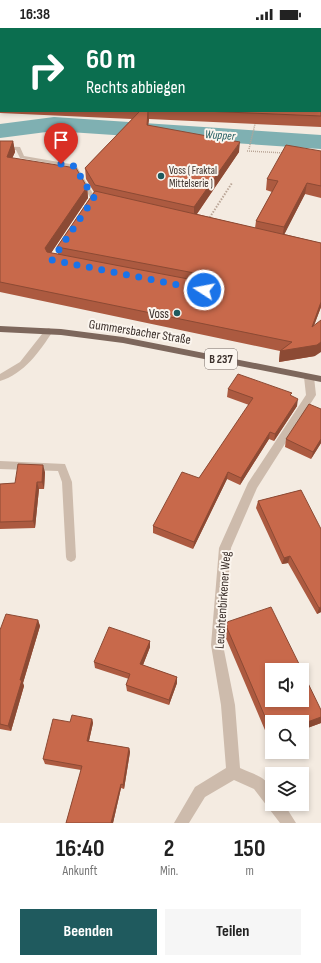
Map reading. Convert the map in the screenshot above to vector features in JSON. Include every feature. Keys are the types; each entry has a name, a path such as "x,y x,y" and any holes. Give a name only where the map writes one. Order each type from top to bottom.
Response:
{"main road":[{"name":"Gummersbacher Straße","path":"0,329 50,331 134,341 321,379"}],"street":[{"path":"0,378 16,370 28,361 38,344 50,331"},
{"name":"Leuchtenbirkener Weg","path":"233,772 228,705 217,645 225,548 252,486 311,394 309,377"},
{"path":"181,823 200,792 233,772 259,784 265,792"},
{"path":"280,811 289,823"}],"lane":[{"path":"0,148 18,148 22,157 74,166 91,201 107,202"},
{"path":"0,465 62,467 67,482 71,557"}],"path":[{"path":"255,124 248,150 292,154"},
{"path":"205,225 232,183"}],"building":[{"name":"Voss ( Fraktal Mittelserie )","path":"139,112 148,112 147,125 240,142 194,207 95,185 85,168"},
{"path":"227,112 321,112 321,116"},
{"path":"0,141 13,141 7,157 76,168 87,187 45,248 47,252 204,282 209,281 210,278 205,275 57,247 95,191 321,243 321,302 312,327 321,320 321,342 317,345 280,351 292,342 0,282"},
{"path":"286,145 321,151 321,186 307,183 284,227 256,221 278,181 267,179"},
{"path":"238,374 292,393 290,395 298,399 275,434 270,432 241,478 228,472 194,542 153,526 182,472 199,478 253,398 228,389"},
{"path":"309,404 321,409 321,439 313,452 286,439"},
{"path":"18,464 43,465 42,482 37,482 33,521 0,522 0,484 15,483"},
{"path":"301,490 321,529 321,607 319,608 290,556 284,558 258,501"},
{"path":"271,607 299,663 265,663 265,707 309,707 309,685 321,710 321,717 309,721 309,715 265,715 265,717 227,628 227,622"},
{"path":"6,614 38,620 8,726 0,724 0,630"},
{"path":"109,627 150,641 140,664 177,677 169,700 126,685 130,674 94,662"},
{"path":"72,715 92,719 87,741 129,748 123,785 121,784 111,823 66,823 82,766 43,759 53,719 70,722"}],"waterway":[{"name":"Wupper","path":"0,131 54,124 321,142"}],"place":[{"name":"Voss ( Fraktal Mittelserie )","path":"161,176"},
{"name":"Voss","path":"177,313"}],"route":[{"path":"61,164 74,166 94,198 52,260 204,290"}]}
